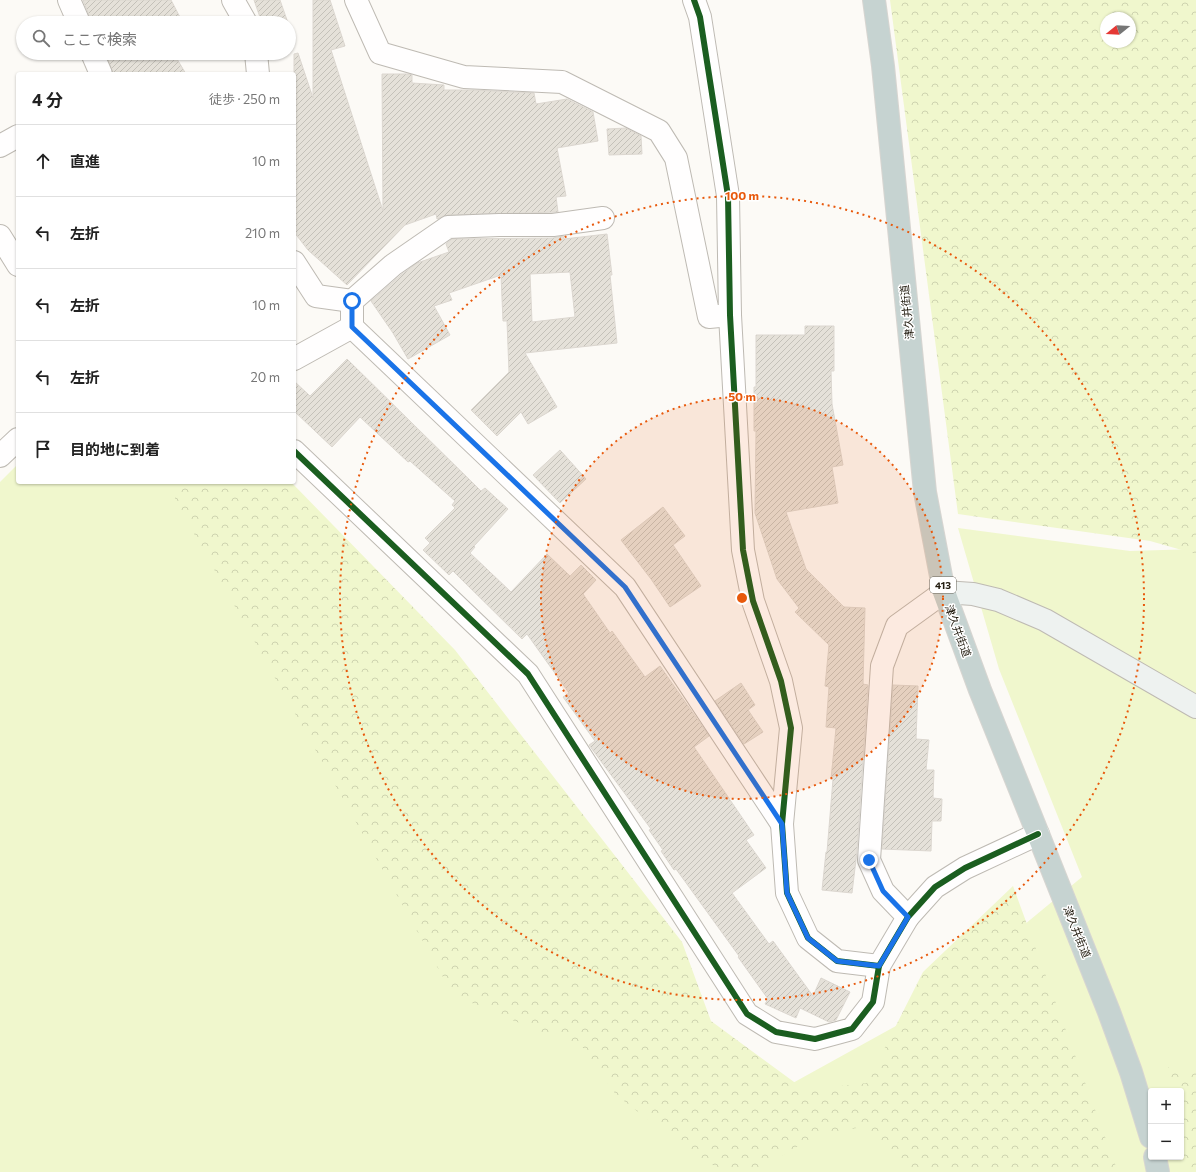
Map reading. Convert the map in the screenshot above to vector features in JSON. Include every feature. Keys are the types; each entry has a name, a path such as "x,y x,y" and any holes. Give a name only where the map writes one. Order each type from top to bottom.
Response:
{"highway":[{"name":"津久井街道","path":"874,0 925,492 944,592 980,690 1121,1045 1148,1127"},
{"path":"1156,1160 1158,1172"}],"street":[{"path":"70,0 76,16"},
{"path":"233,0 242,16"},
{"path":"356,0 380,53 464,77 562,82 659,131 676,158 709,317 730,315"},
{"path":"694,0 700,17 728,196 730,315 743,550 753,601 781,681 791,728 782,824 787,893 808,938 837,961 879,966"},
{"path":"95,60 100,72"},
{"path":"257,60 258,72"},
{"path":"0,146 16,137"},
{"path":"603,218 553,225 448,227 393,265 352,301 352,327 625,587 782,824"},
{"path":"296,265 316,296 352,301"},
{"path":"296,358 352,327"},
{"path":"0,456 16,441"},
{"path":"296,453 528,674 747,1014 776,1032 816,1039 852,1029 873,1002 879,966 908,917 935,887 965,868 1038,834"},
{"path":"908,917 883,891 869,860 882,666 897,626 944,592 973,594 998,600 1045,620 1196,707"}],"green space":[{"path":"890,0 1196,0 1196,554 1150,541 958,514"},
{"path":"16,466 16,484 206,484 753,1105 914,1016 1082,877 999,669 958,528 1130,551 1196,549 1196,1172 0,1172 0,482"},
{"path":"175,484 293,484 455,650 682,942 711,1021 805,1090 867,1083 923,972 1013,886 1118,1172 909,1172 902,1169 865,1126 810,1139 754,1172 724,1172 688,1150 616,1095 581,1045 536,1030 453,995 175,500"},
{"path":"1168,1067 1196,1069 1196,1172 1186,1172 1184,1160 1184,1088 1172,1088"}],"building":[{"path":"83,0 171,0 179,16 89,16"},
{"path":"254,0 280,0 286,16 260,16"},
{"path":"313,0 330,0 345,46 331,50 383,211 382,74 409,74 412,75 412,83 444,85 444,90 534,93 536,104 567,99 593,112 598,141 557,148 566,196 556,197 558,212 448,215 437,219 436,214 405,225 347,285 308,250 296,235 296,72 294,72 294,60 296,60 296,54 298,53 313,98"},
{"path":"108,60 178,60 185,72 112,72"},
{"path":"626,128 641,136 642,154 609,155 607,129"},
{"path":"607,234 612,275 610,275 617,343 525,353 557,407 528,424 521,412 497,436 471,410 509,372 507,321 503,321 501,275 449,293 452,300 434,306 450,335 408,359 393,333 371,301 417,263 449,252 446,244 452,239 553,238 563,236 564,239","holes":["570,272 575,317 532,322 530,274"]},
{"path":"805,326 834,326 834,371 831,371 832,404 843,465 832,467 838,503 786,512 806,569 844,607 865,608 863,684 868,685 857,851 852,893 822,890 827,852 833,779 831,779 836,728 826,727 829,687 825,686 829,645 795,612 799,608 777,579 755,513 756,431 754,431 754,387 756,387 756,335 805,335"},
{"path":"347,359 481,491 485,488 508,509 474,546 475,547 470,553 511,592 547,554 570,576 581,565 596,580 583,594 610,633 612,631 645,677 660,666 709,736 694,747 754,835 746,840 766,868 732,893 769,944 773,941 813,996 821,978 850,992 836,1020 829,1022 800,1008 796,1018 765,1004 768,999 738,957 739,956 676,869 674,870 661,851 663,850 649,830 651,829 589,745 595,741 563,697 569,693 527,634 522,639 453,571 449,575 423,550 430,543 425,538 455,508 452,505 455,501 410,461 408,462 360,417 332,447 296,413 296,383 310,396"},
{"path":"560,450 586,479 560,503 533,475"},
{"path":"663,507 685,536 673,545 701,586 670,607 621,540"},
{"path":"741,683 755,705 748,710 763,732 744,744 715,701"},
{"path":"893,685 918,686 916,739 929,740 926,770 934,770 933,798 942,799 941,821 932,821 931,851 882,849"}],"cycle path":[{"path":"694,0 700,17 728,196 730,315 743,550 753,601 781,681 791,728 782,824 787,893 808,938 837,961 879,966"},
{"path":"296,453 528,674 747,1014 776,1032 815,1039 852,1029 873,1002 879,966 908,917 935,887 965,868 1038,834"}],"route":[{"path":"352,301 352,327 625,587 782,824 787,893 808,938 837,961 879,966 908,917 883,891 869,860"}]}
